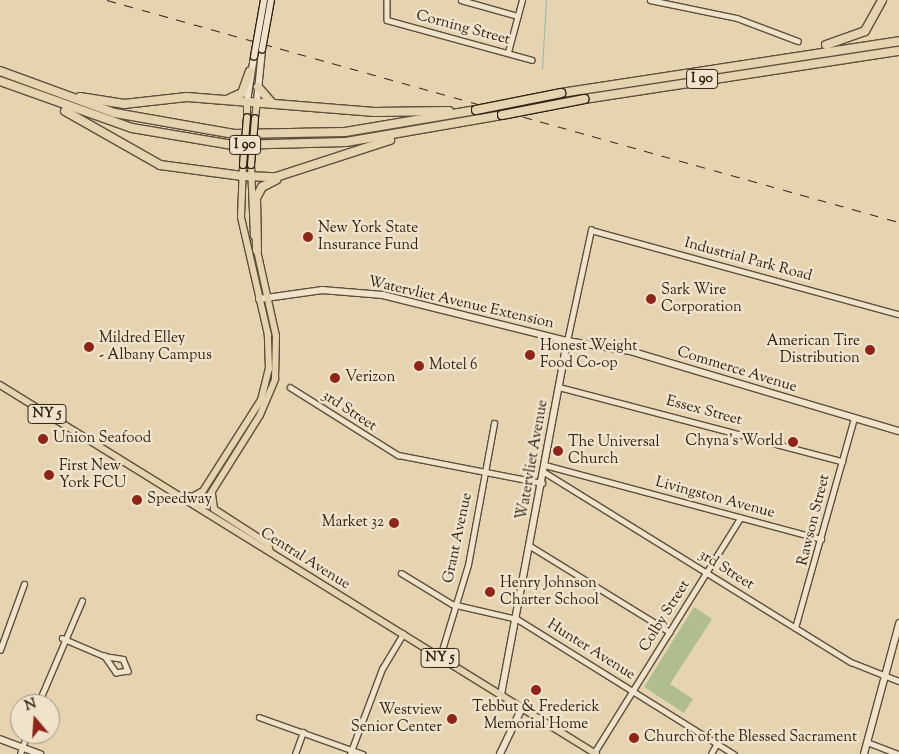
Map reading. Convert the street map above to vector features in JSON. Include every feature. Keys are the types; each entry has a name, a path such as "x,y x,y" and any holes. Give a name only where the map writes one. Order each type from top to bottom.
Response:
{"highway":[{"path":"770,58 854,38 874,21 882,0"},
{"name":"I 90","path":"2,71 128,116 234,134 336,133 770,58 899,41"},
{"name":"I 90","path":"0,81 132,128 233,145 328,144 584,100 899,51"},
{"path":"2,71 104,102 178,97 273,102 387,112 476,110"},
{"path":"222,100 242,93 250,71"},
{"path":"258,87 273,102"},
{"path":"33,94 160,165 246,176 276,177 297,171 345,152 462,122"},
{"path":"257,250 255,208 259,191 297,171"}],"main road":[{"path":"197,507 261,400 268,376 270,348 241,218 246,176 251,165 257,101"},
{"path":"197,507 216,486 266,404 275,379 277,343 257,250 243,165 247,102"},
{"name":"Central Avenue","path":"0,385 595,754"},
{"path":"165,488 186,497 198,495 233,447"},
{"path":"216,486 210,502 214,509 268,544 270,552"}],"street":[{"path":"247,102 250,71 264,0"},
{"path":"257,101 262,50 271,0"},
{"name":"Corning Street","path":"387,0 387,20 532,60"},
{"path":"461,0 518,16"},
{"path":"508,52 522,0"},
{"path":"650,0 737,18 798,41"},
{"name":"Industrial Park Road","path":"591,230 899,314"},
{"name":"Watervliet Avenue","path":"501,695 517,619 567,341 591,230"},
{"name":"Watervliet Avenue Extension","path":"259,299 322,290 366,292 567,341"},
{"name":"Commerce Avenue","path":"567,341 630,351 899,430"},
{"name":"Essex Street","path":"559,386 842,461"},
{"name":"3rd Street","path":"290,387 398,455 542,483"},
{"name":"Rawson Street","path":"795,628 854,418"},
{"name":"Grant Avenue","path":"440,658 456,606 494,423"},
{"name":"Livingston Avenue","path":"545,464 821,539"},
{"name":"3rd Street","path":"544,472 853,664 899,680"},
{"name":"Colby Street","path":"595,754 740,518"},
{"path":"530,546 670,632"},
{"name":"Hunter Avenue","path":"401,574 456,606 517,619 734,754"},
{"path":"0,650 24,584"},
{"path":"42,694 62,638 82,601"},
{"path":"864,754 899,625"},
{"path":"351,752 382,669 403,634"},
{"path":"62,638 104,656 123,659 128,672 114,672 104,656"},
{"path":"500,754 522,708"},
{"path":"259,717 303,732 351,752 363,754"},
{"path":"295,754 303,732"},
{"path":"0,739 21,751 40,754"},
{"path":"867,742 899,754"},
{"path":"711,754 717,743"}],"green space":[{"path":"694,607 712,619 670,684 693,699 684,713 644,687"}],"waterway":[{"path":"542,69 546,0"}],"railway":[{"path":"107,0 899,222"}],"place":[{"name":"New York State Insurance Fund","path":"308,237"},
{"name":"Sark Wire Corporation","path":"651,299"},
{"name":"Mildred Elley - Albany Campus","path":"89,347"},
{"name":"American Tire Distribution","path":"870,350"},
{"name":"Honest Weight Food Co-op","path":"530,355"},
{"name":"Motel 6","path":"419,366"},
{"name":"Verizon","path":"335,378"},
{"name":"Union Seafood","path":"43,439"},
{"name":"Chyna's World","path":"793,442"},
{"name":"The Universal Church","path":"558,451"},
{"name":"First New York FCU","path":"49,475"},
{"name":"Speedway","path":"137,500"},
{"name":"Market 32","path":"394,523"},
{"name":"Henry Johnson Charter School","path":"490,592"},
{"name":"Tebbut & Frederick Memorial Home","path":"536,690"},
{"name":"Westview Senior Center","path":"452,719"},
{"name":"Church of the Blessed Sacrament","path":"634,738"}]}
